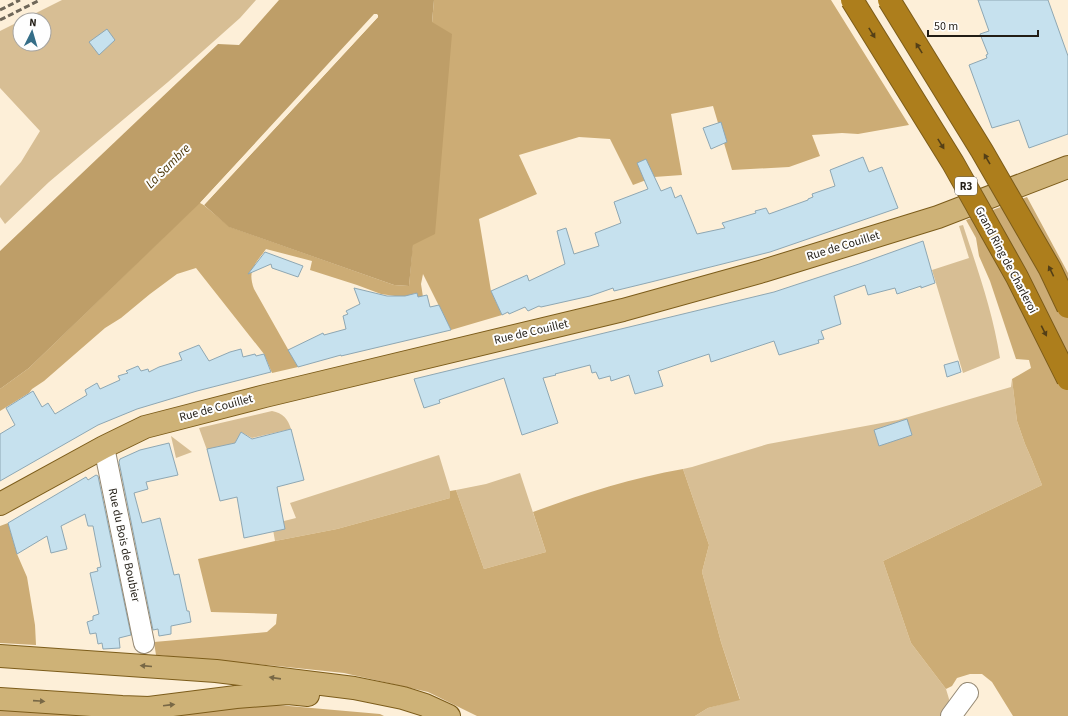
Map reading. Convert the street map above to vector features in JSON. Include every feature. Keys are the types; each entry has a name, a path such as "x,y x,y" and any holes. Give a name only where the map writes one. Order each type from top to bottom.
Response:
{"highway":[{"name":"Grand Ring de Charleroi","path":"852,0 956,170 1016,276 1068,379"},
{"name":"R3","path":"889,0 982,151 1050,269 1068,307"}],"main road":[{"name":"Rue de Couillet","path":"0,504 145,427 264,396 623,310 763,271 943,216 1068,168"},
{"path":"0,650 18,652 40,659"},
{"path":"0,656 216,671 354,688 403,698 449,716"},
{"path":"0,699 149,708 225,698 288,694 327,696 378,703 400,708 422,716"}],"street":[{"name":"Rue du Bois de Boubier","path":"104,448 144,643"},
{"path":"951,716 968,693"}],"shaded area":[{"path":"62,0 256,0 240,18 168,82 49,182 5,224 0,217 0,186 21,162 40,131 0,88 0,31 12,25 12,52 52,52 52,12 38,12"},
{"path":"434,0 831,0 909,125 858,134 842,133 812,135 820,156 789,167 732,170 713,106 671,114 682,175 654,177 633,185 610,139 579,137 519,155 537,194 479,219 491,291 502,315 451,330 423,274 421,284 423,297 418,299 416,293 414,293 413,296 381,294 310,270 312,261 266,249 253,268 251,277 252,282 254,289 298,367 272,373 264,354 196,268 177,274 121,318 105,328 29,393 0,411 0,389 29,368 200,202 230,227 394,285 409,286"},
{"path":"1027,197 1068,273 1068,716 1013,716 992,682 982,674 970,674 957,678 952,686 946,689 911,643 883,561 1042,485 1017,421 1012,379 1031,368 1029,360 1016,359 990,281 979,256 976,238 966,220"},
{"path":"963,225 989,307 1000,358 963,373 932,270 969,258 959,226"},
{"path":"1012,379 1017,421 1042,485 883,561 911,643 946,689 949,699 948,711 944,716 695,716 708,708 740,699 721,642 702,572 709,545 683,469 768,444 898,420 1011,387"},
{"path":"272,411 279,413 284,417 291,429 252,438 241,432 235,443 207,450 199,428"},
{"path":"171,436 192,452 176,458"},
{"path":"439,455 450,491 450,498 337,529 275,541 272,524 296,518 290,503"},
{"path":"683,469 709,545 702,572 721,642 740,700 708,708 695,716 477,716 428,692 344,673 156,655 154,642 267,632 276,624 277,614 211,612 198,559 275,541 337,529 450,498 450,491 456,490 484,569 546,552 533,512 607,487"},
{"path":"520,473 546,552 484,569 456,490 486,484"},
{"path":"8,523 17,554 27,577 35,625 36,645 0,643 0,526"},
{"path":"266,704 380,714 384,716 0,716 0,707"}],"water":[{"name":"La Sambre","path":"279,0 434,0 432,22 452,34 435,234 413,245 409,286 394,285 229,227 204,205 378,17 376,14 200,203 29,368 0,389 0,251 218,44 239,45"}],"pier":[{"path":"374,14 377,14 378,17 204,205 200,203"}],"building":[{"path":"978,0 1048,0 1068,56 1068,134 1029,148 1019,120 992,128 969,65 987,58 986,55 988,54 980,34 989,31"},
{"path":"107,29 115,40 99,55 89,42"},
{"path":"721,122 727,142 711,149 703,128"},
{"path":"863,157 869,172 882,167 898,208 770,252 614,291 613,288 590,296 541,307 539,306 528,311 525,307 509,314 508,312 502,315 491,291 527,275 529,281 565,264 557,231 566,228 574,254 599,246 595,233 621,223 614,202 648,189 637,163 646,159 661,191 671,187 675,198 681,195 697,234 725,228 722,223 756,213 755,211 766,208 769,214 808,200 813,197 812,194 835,186 830,170"},
{"path":"923,241 935,283 897,294 895,288 868,295 865,285 834,296 841,324 821,331 824,339 818,340 819,343 779,355 774,341 711,362 709,354 658,371 663,386 635,394 629,375 611,381 610,376 599,379 596,372 592,373 590,365 555,374 556,375 543,378 558,423 522,435 504,378 439,400 440,403 424,408 414,379 774,292"},
{"path":"265,252 303,266 298,277 272,268 271,264 248,274"},
{"path":"354,288 387,296 405,296 417,293 418,297 427,295 430,307 439,305 451,330 341,355 298,367 288,350 323,333 324,335 346,329 343,316 348,314 346,311 360,304"},
{"path":"199,345 209,361 241,349 243,357 255,354 256,356 264,354 271,372 197,391 137,409 98,425 0,481 0,434 15,425 6,408 33,391 42,407 48,403 55,414 87,395 85,390 97,383 100,389 120,380 118,376 128,373 126,371 138,366 141,371 148,369 149,372 159,367 182,360 179,353"},
{"path":"958,361 961,372 947,377 944,365"},
{"path":"907,419 912,435 879,446 874,430"},
{"path":"291,429 304,480 277,487 285,529 244,538 237,497 220,501 207,449 235,443 241,432 252,439"},
{"path":"169,443 178,475 146,482 148,489 134,493 142,523 160,518 174,575 179,574 187,611 189,611 191,622 171,626 171,634 159,636 158,629 153,630 119,462 120,459 140,450"},
{"path":"96,475 98,476 131,635 119,638 120,648 103,649 102,643 98,644 96,633 90,634 87,622 93,620 93,616 99,614 90,573 98,571 97,568 101,567 93,526 88,526 85,514 61,526 67,549 51,553 47,536 17,554 8,523 86,477 88,480"}],"railway":[{"path":"0,10 20,0"},
{"path":"0,20 40,0"}]}
